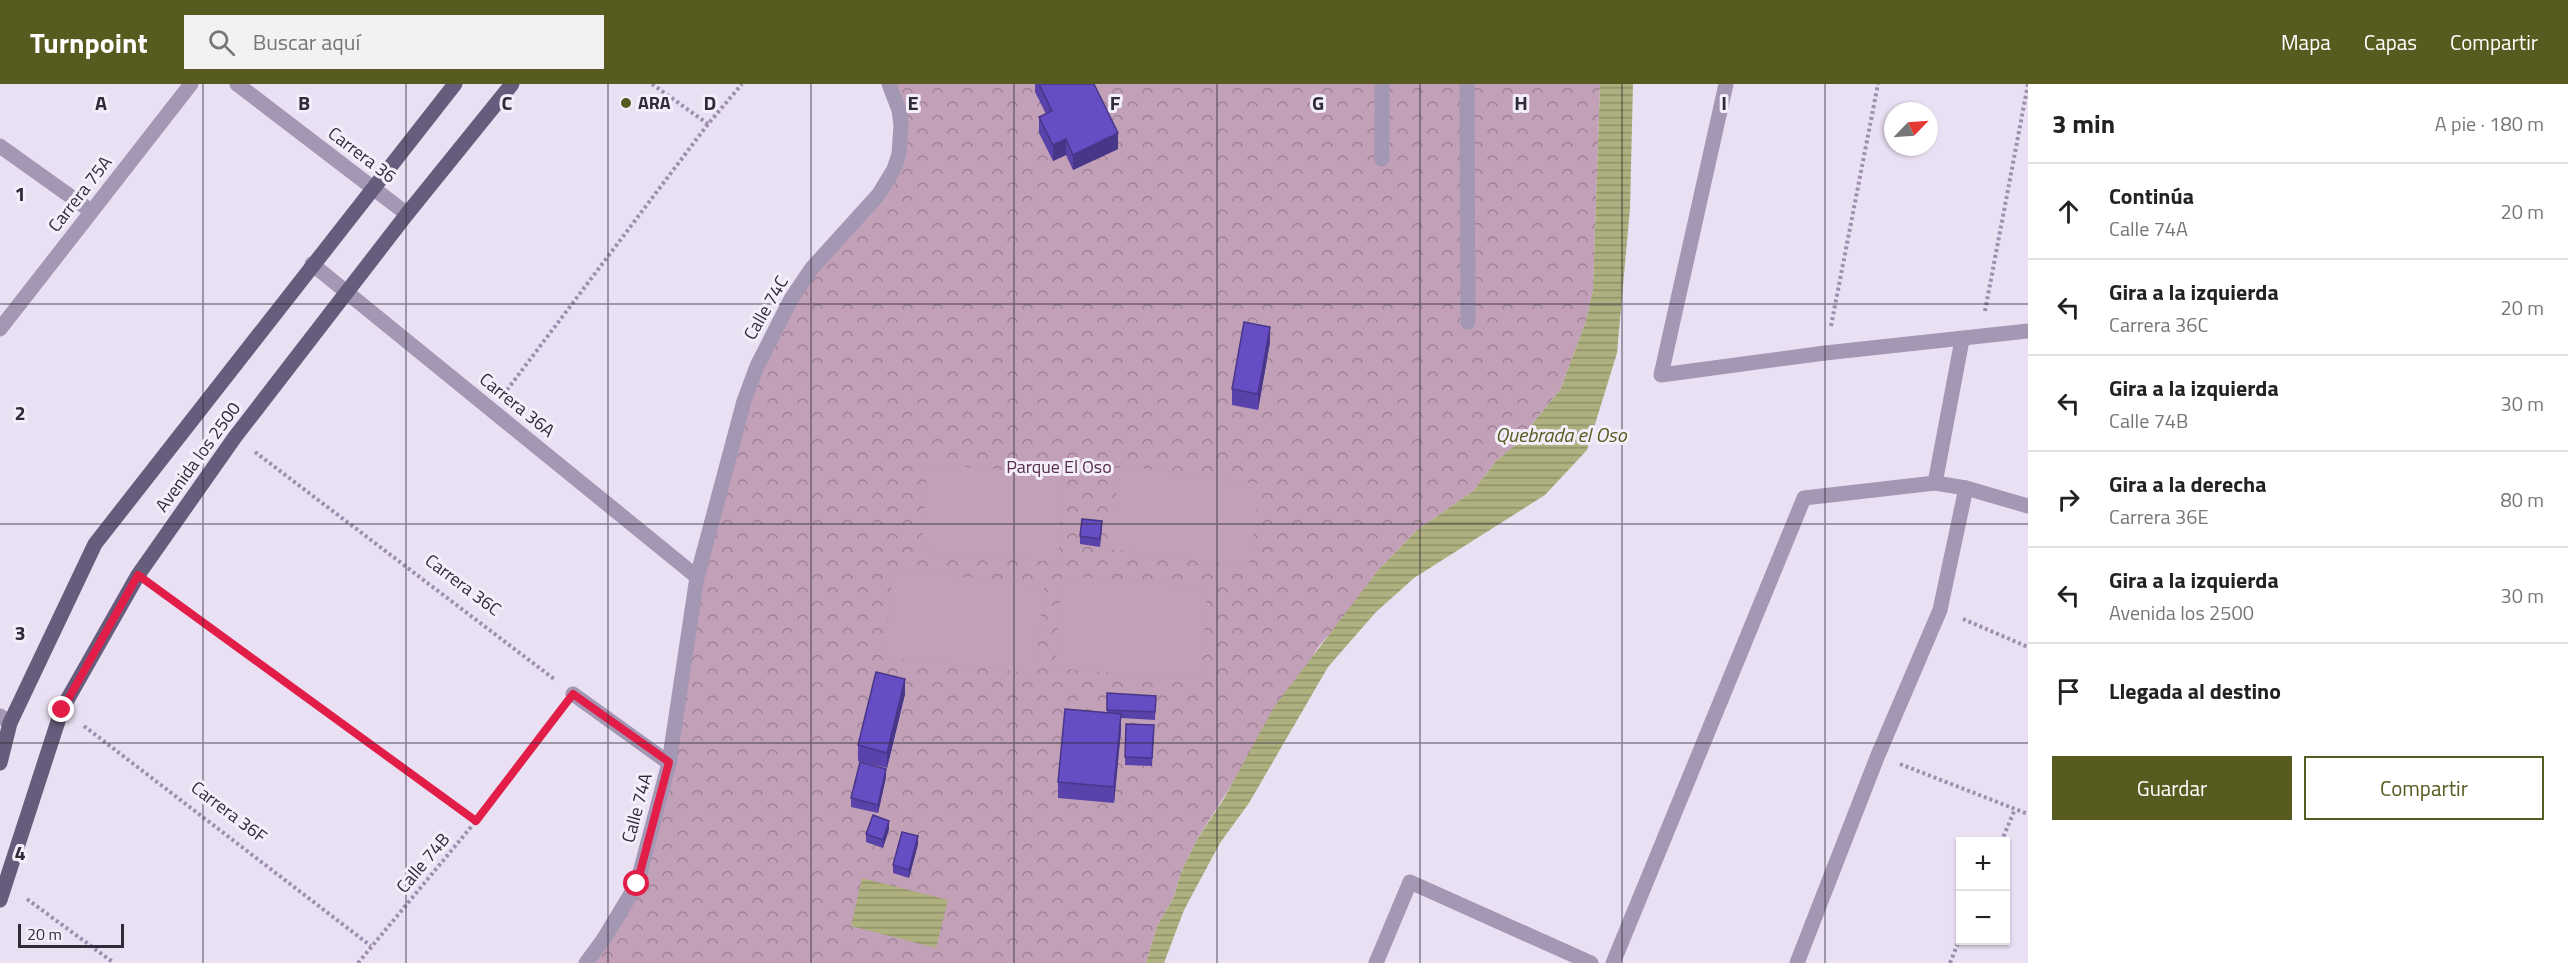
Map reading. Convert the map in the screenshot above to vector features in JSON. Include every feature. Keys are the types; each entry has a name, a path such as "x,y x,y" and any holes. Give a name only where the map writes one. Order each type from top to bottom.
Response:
{"main road":[{"name":"Avenida los 2500","path":"0,763 5,720 95,544 455,84"},
{"name":"Avenida los 2500","path":"0,900 62,710 138,575 235,437 407,214 512,84"}],"street":[{"name":"Carrera 75A","path":"0,329 191,84"},
{"name":"Carrera 36","path":"237,84 407,214"},
{"name":"Calle 74C","path":"697,577 744,401 772,332 812,268 879,194 894,169 900,147 901,125 899,110 889,84"},
{"path":"1382,84 1382,159"},
{"path":"1467,84 1468,322"},
{"path":"1726,84 1661,375 1825,353 1962,340 2028,331"},
{"path":"0,146 91,211"},
{"name":"Carrera 36A","path":"312,264 697,577"},
{"path":"1935,483 1962,340"},
{"path":"1613,963 1804,498 1935,483 2028,506"},
{"path":"1797,963 1878,755 1940,610 1966,489"},
{"name":"Calle 74A","path":"586,963 603,940 637,884 669,762 697,577"},
{"path":"573,694 669,762"},
{"path":"1376,963 1410,882 1591,963"}],"path":[{"path":"652,84 708,124"},
{"path":"492,409 708,124 742,84"},
{"path":"1825,353 1878,84"},
{"path":"1979,338 2028,84"},
{"name":"Carrera 36C","path":"235,437 573,694"},
{"path":"138,575 476,821"},
{"path":"1940,610 2028,647"},
{"name":"Calle 74B","path":"358,963 476,821 573,694"},
{"name":"Carrera 36F","path":"62,710 372,946"},
{"path":"1878,755 2028,814"},
{"path":"2003,837 2015,809"},
{"path":"5,882 114,963"},
{"path":"1950,963 1957,945"}],"green space":[{"name":"Parque El Oso","path":"889,84 1600,84 1593,289 1586,321 1560,390 1514,446 1496,461 1473,491 1417,530 1379,569 1347,614 1319,646 1196,841 1180,875 1174,897 1157,926 1146,963 586,963 637,884 669,762 697,577 744,401 791,299 879,194 899,154"},
{"path":"928,464 1064,475 1058,562 921,551"},
{"path":"1120,465 1260,484 1249,568 1109,549"},
{"path":"893,569 1044,586 1035,674 884,657"},
{"path":"1062,576 1207,587 1201,680 1055,668"}],"water":[{"name":"Quebrada el Oso","path":"1600,84 1633,84 1630,208 1617,353 1587,450 1545,495 1414,578 1376,612 1328,667 1249,803 1220,843 1184,910 1164,963 1146,963 1157,926 1174,897 1180,875 1196,841 1223,800 1274,707 1379,569 1417,530 1473,491 1496,461 1514,446 1560,390 1586,321 1593,289"},
{"path":"862,878 948,900 936,948 851,926"}],"building":[{"path":"1039,84 1094,84 1118,133 1073,155 1066,139 1053,145 1039,117 1052,111"},
{"path":"1244,322 1270,327 1258,394 1232,389"},
{"path":"1082,519 1102,521 1100,539 1080,536"},
{"path":"876,672 905,679 887,753 858,745"},
{"path":"1107,693 1156,696 1155,712 1107,710"},
{"path":"1065,709 1121,714 1114,787 1058,782"},
{"path":"1126,724 1154,725 1152,758 1125,757"},
{"path":"860,762 886,769 878,805 851,798"},
{"path":"873,815 889,821 883,840 866,834"},
{"path":"902,832 918,836 909,870 893,865"}],"place":[{"name":"ARA","path":"626,103"}],"route":[{"path":"62,710 138,575 476,821 573,694 669,762 637,884"}]}
